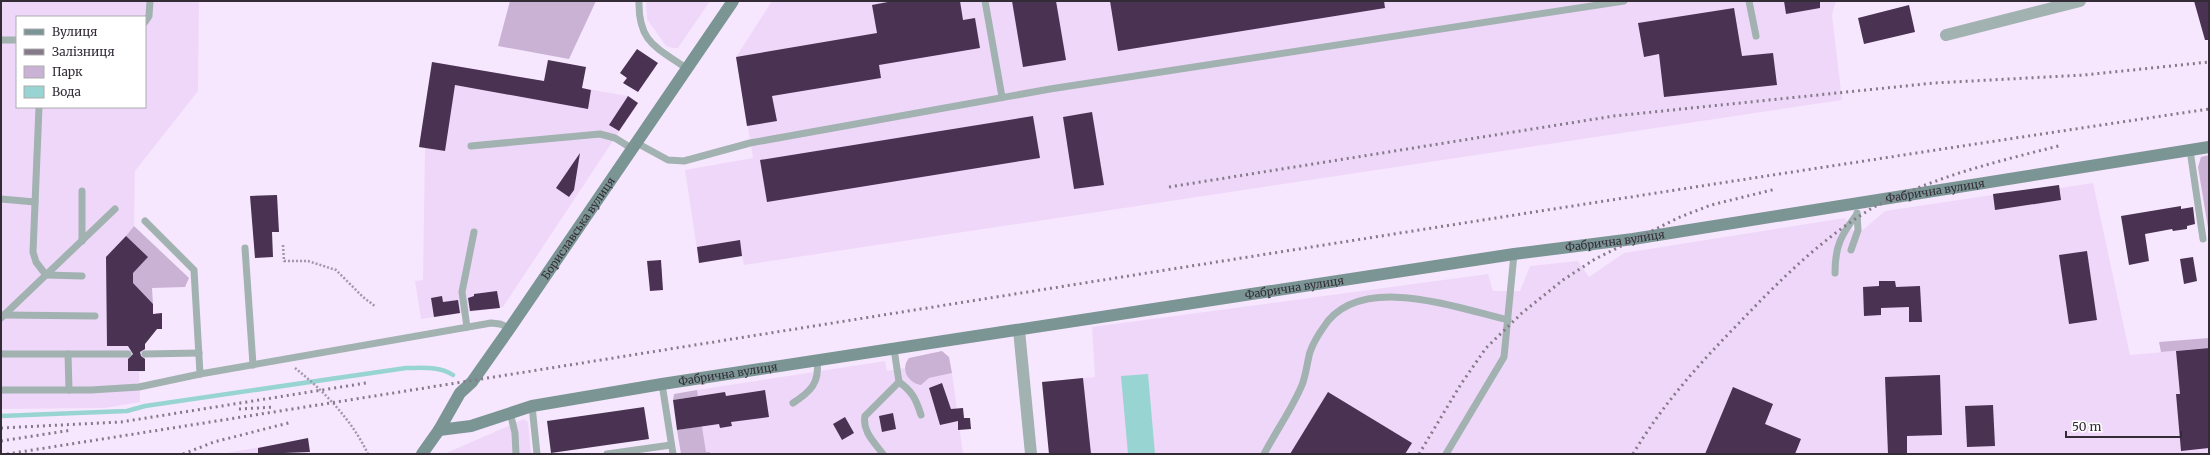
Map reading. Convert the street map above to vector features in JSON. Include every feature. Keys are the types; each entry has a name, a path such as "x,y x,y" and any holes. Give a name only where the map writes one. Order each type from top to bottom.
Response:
{"street":[{"name":"Бориславська вулиця","path":"422,454 439,430 460,393 472,382 510,328 633,145 733,1"},
{"path":"1946,34 2080,1"},
{"name":"Фабрична вулиця","path":"439,430 471,426 532,406 662,384 1514,254 1857,208 2209,147"},
{"path":"1019,330 1031,454"}],"lane":[{"path":"146,20 150,1"},
{"path":"639,1 640,24 644,34 653,44 686,68"},
{"path":"985,1 1002,98"},
{"path":"471,146 600,134 615,138 668,160 684,161 750,143 1002,98 1624,1"},
{"path":"1749,1 1756,36"},
{"path":"1,40 16,40"},
{"path":"39,108 33,252 36,262 46,275"},
{"path":"2190,150 2203,239"},
{"path":"82,191 82,241"},
{"path":"1,199 35,202"},
{"path":"1851,250 1858,230 1857,208"},
{"path":"1835,273 1835,256 1840,238 1857,208"},
{"path":"2,316 115,209"},
{"path":"145,221 194,270 200,374"},
{"path":"467,327 462,292 474,232"},
{"path":"245,248 253,365"},
{"path":"1446,454 1504,357 1514,254"},
{"path":"46,275 82,276"},
{"path":"1264,454 1302,384 1311,350 1324,326 1338,311 1353,303 1376,296 1416,298 1508,320"},
{"path":"2,316 95,316"},
{"path":"1,390 69,390 140,387 200,374 491,323 500,324 510,328"},
{"path":"894,349 899,382 911,390 916,399 921,415"},
{"path":"144,354 199,353"},
{"path":"1,354 128,354"},
{"path":"68,354 69,390"},
{"path":"792,403 808,394 814,386 819,372 817,361"},
{"path":"883,454 868,433 864,423 865,416 899,382"},
{"path":"662,384 673,454"},
{"path":"532,406 537,454"},
{"path":"510,412 515,433 516,454"},
{"path":"607,454 623,453 671,445"}],"path":[{"path":"283,245 284,261 308,261 336,270 363,298 376,307"},
{"path":"310,380 351,425 368,454"}],"shaded area":[{"path":"1,1 199,1 198,91 135,171 134,226 126,236 153,314 162,313 162,329 157,329 145,344 145,371 139,372 140,402 105,408 1,409"},
{"path":"646,1 710,1 678,48 672,48 666,46 647,19"},
{"path":"772,1 1836,1 1832,15 1842,100 744,265 742,256 699,263 685,170 753,158 736,57"},
{"path":"432,62 628,96 638,103 503,307 421,319 415,281 423,280 425,148 419,147"},
{"path":"2093,183 2130,355 2209,348 2209,454 1049,454 1042,382 1095,377 1092,327 1488,274 1493,291 1520,291 1530,266 1578,261 1589,277 1624,253 1845,218 1853,231 1863,230 1885,211 2059,185 2060,188"},
{"path":"885,361 887,371 905,368 909,379 921,385 929,378 952,373 963,454 710,454 710,452 706,452 697,390"},
{"path":"524,419 528,422 531,454 444,454"},
{"path":"272,445 272,454 221,454"}],"green space":[{"path":"510,1 596,1 569,59 498,46"},
{"path":"2209,155 2209,234 2198,167 2201,157"},
{"path":"134,226 189,278 185,287 152,288 153,304 133,288 126,236"},
{"path":"2209,338 2209,348 2161,352 2159,342"},
{"path":"942,351 949,357 952,373 929,378 921,385 916,384 909,378 905,371 905,367 909,358"},
{"path":"697,390 698,396 673,400 674,394"},
{"path":"702,426 706,452 710,452 710,454 681,454 677,430"}],"water":[{"path":"1148,374 1155,454 1128,454 1121,376"}],"building":[{"path":"893,1 960,1 963,20 975,18 980,48 879,65 881,78 772,96 777,121 747,126 736,57 877,33 872,5"},
{"path":"1012,1 1056,1 1066,60 1023,67"},
{"path":"1110,1 1384,1 1385,8 1118,51"},
{"path":"1784,1 1820,1 1820,8 1786,14"},
{"path":"2194,1 2209,1 2209,40 2205,40"},
{"path":"1909,5 1915,32 1864,44 1858,18"},
{"path":"1734,8 1742,56 1773,53 1777,85 1664,97 1659,54 1644,57 1638,23"},
{"path":"637,49 658,63 638,92 623,83 627,78 620,73"},
{"path":"548,60 586,67 582,88 591,90 588,109 455,85 445,151 419,147 432,62 544,81"},
{"path":"628,96 638,103 619,131 609,125"},
{"path":"1092,112 1104,185 1074,189 1063,117"},
{"path":"1033,116 1040,158 767,202 760,160"},
{"path":"580,153 574,190 569,197 556,188"},
{"path":"2059,185 2061,200 1995,210 1993,194"},
{"path":"277,195 279,232 272,232 273,257 255,258 250,196"},
{"path":"2181,206 2181,209 2193,207 2195,224 2187,226 2187,229 2173,231 2172,229 2145,234 2149,261 2129,265 2121,216"},
{"path":"126,236 148,257 133,273 133,283 153,304 153,314 162,313 162,329 157,329 145,344 145,349 140,352 141,356 145,359 145,371 128,371 128,359 133,354 128,346 107,346 106,257"},
{"path":"740,240 742,256 699,263 697,247"},
{"path":"2087,251 2097,320 2069,324 2059,255"},
{"path":"2193,257 2197,281 2184,284 2180,259"},
{"path":"661,260 663,290 650,291 647,261"},
{"path":"1879,281 1895,281 1896,287 1920,286 1922,322 1909,322 1909,307 1881,308 1881,315 1864,316 1863,287 1879,286"},
{"path":"497,291 500,308 470,311 468,298 474,296 474,294"},
{"path":"442,296 443,302 458,300 460,313 434,317 431,298"},
{"path":"2209,348 2209,448 2181,451 2176,394 2180,394 2176,351"},
{"path":"1940,375 1942,435 1907,436 1907,454 1888,454 1885,377"},
{"path":"1083,378 1091,454 1049,454 1042,382"},
{"path":"942,383 951,409 963,408 964,418 970,418 971,429 958,430 958,421 940,425 929,388"},
{"path":"1733,387 1773,404 1765,424 1801,439 1795,454 1705,454"},
{"path":"765,390 769,417 731,422 732,426 720,428 719,424 677,430 673,400 725,392 726,396"},
{"path":"1328,392 1412,443 1405,454 1290,454"},
{"path":"1993,405 1995,446 1967,447 1965,406"},
{"path":"644,407 649,439 551,453 547,421"},
{"path":"893,413 896,429 882,432 879,416"},
{"path":"845,417 854,433 842,440 833,424"},
{"path":"308,438 310,452 258,454 258,448"}],"waterway":[{"path":"1,416 127,411 145,406 406,368 437,369 453,375"}],"railway":[{"path":"1169,187 1614,116 1934,83 2084,75 2209,62"},
{"path":"7,454 1383,236 1933,150 2209,109"},
{"path":"1633,454 1656,419 1682,386 1754,307 1802,260 1855,219 1874,207 1923,186 1982,166 2062,145"},
{"path":"1419,454 1461,384 1486,348 1522,313 1563,280 1595,259 1680,217 1711,205 1776,189"},
{"path":"1,428 121,422 366,383"},
{"path":"239,409 275,407"},
{"path":"183,454 214,442 292,422"},
{"path":"1,441 72,430"}]}
